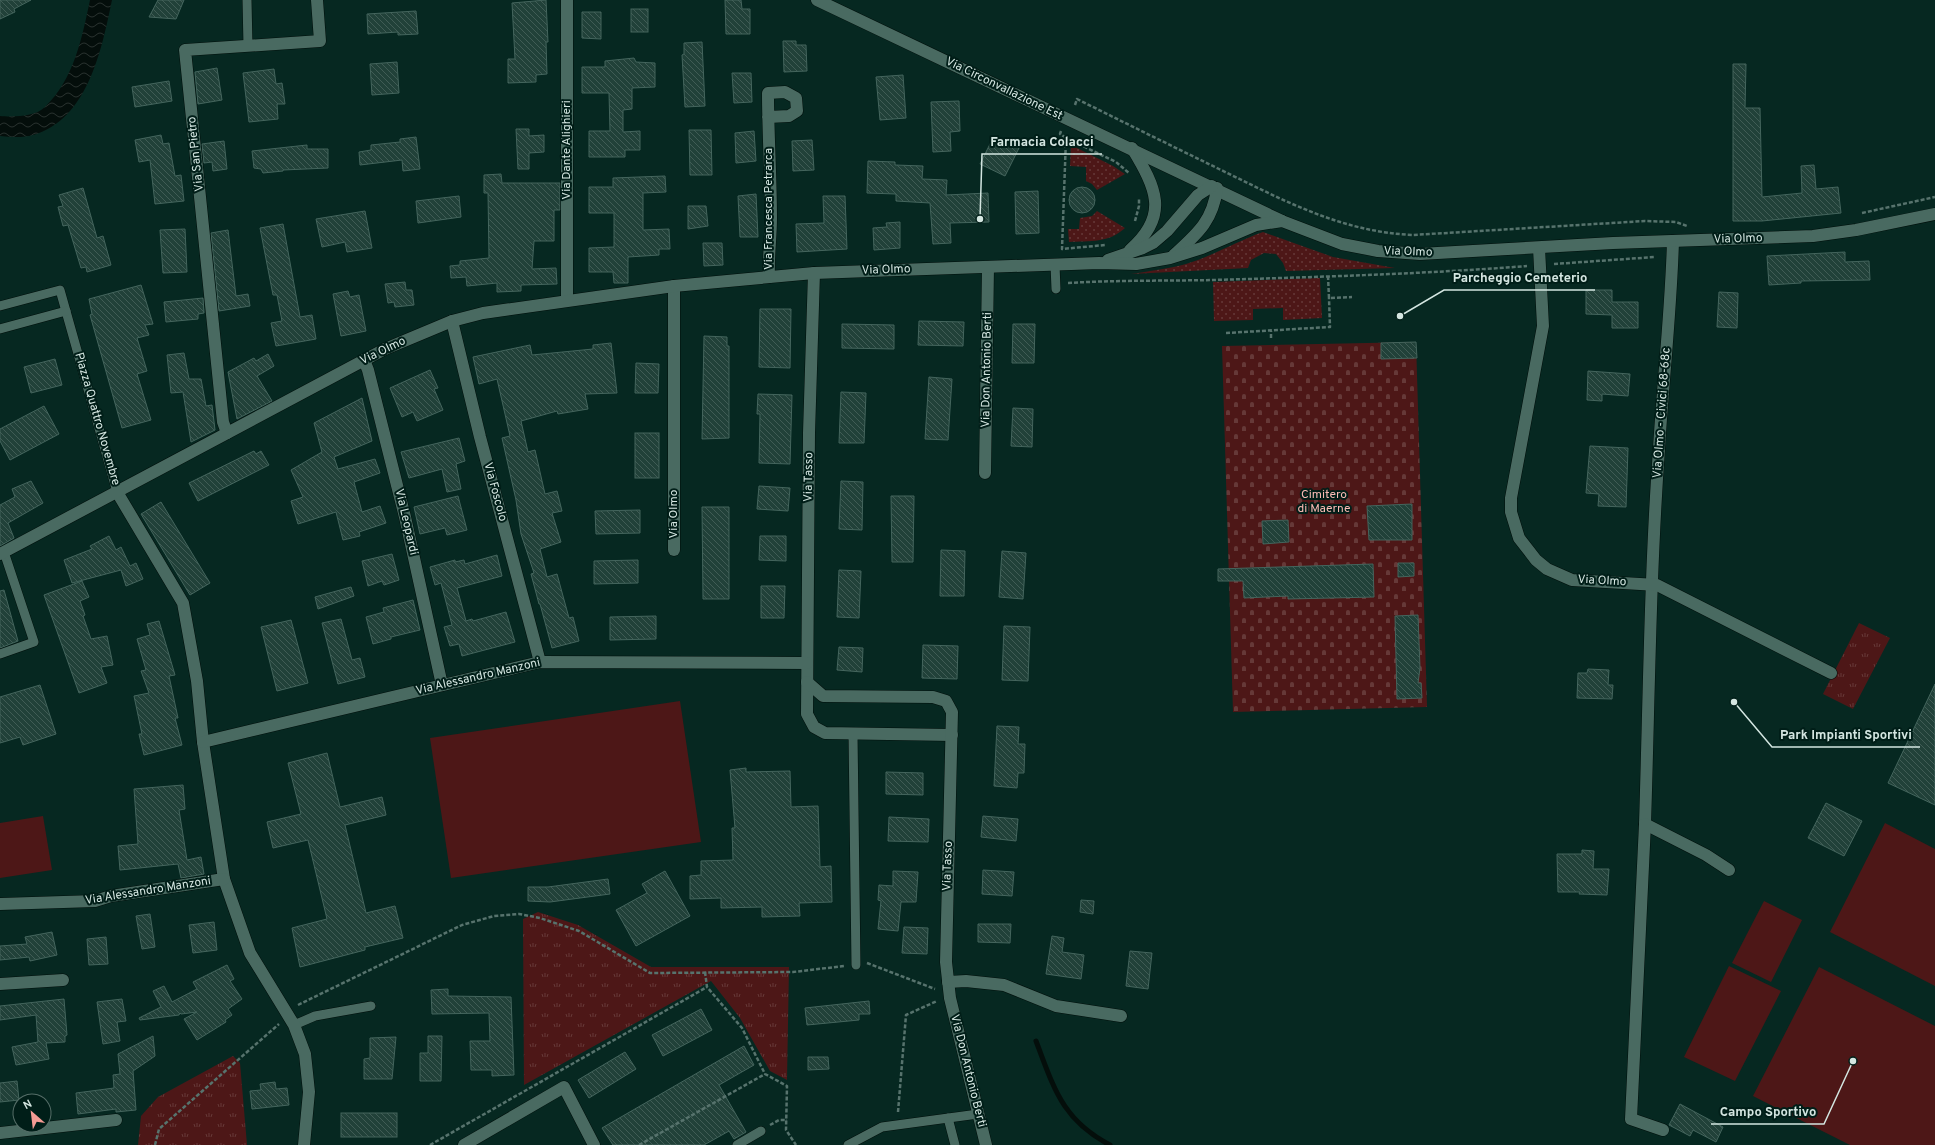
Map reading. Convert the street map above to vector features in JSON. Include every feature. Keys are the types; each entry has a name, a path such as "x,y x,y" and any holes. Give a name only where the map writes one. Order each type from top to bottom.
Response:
{"street":[{"name":"Via San Pietro","path":"227,433 223,422 185,50 320,42 317,0"},
{"name":"Via Dante Alighieri","path":"567,0 567,300"},
{"name":"Via Circonvallazione Est","path":"817,0 1215,187"},
{"name":"Via Francesca Petrarca","path":"768,117 771,220 768,260 769,277"},
{"name":"Via Olmo","path":"1125,254 1141,240 1150,228 1156,211 1155,199 1147,173 1132,148"},
{"name":"Via Olmo","path":"1099,263 1144,248 1158,239 1167,231 1198,195 1215,187 1282,220 1342,244 1378,251 1420,254 1673,241 1813,236 1856,230 1935,214"},
{"path":"1170,258 1196,235 1207,220 1215,205 1215,187"},
{"name":"Via Olmo","path":"117,492 403,340 452,321 506,308 674,286 814,273 1099,263 1136,264 1170,258 1209,246 1256,225 1282,220"},
{"name":"Via Olmo - Civici 68-68c","path":"1663,1130 1631,1119 1645,824 1652,584 1659,450 1672,296 1673,241"},
{"name":"Via Olmo","path":"1539,248 1543,326 1513,484 1511,512 1514,526 1519,538 1536,560 1559,575 1586,582 1652,584 1666,589 1831,674"},
{"name":"Via Don Antonio Berti","path":"985,473 988,267"},
{"name":"Via Tasso","path":"814,273 809,433 806,682 807,714 814,727 825,732 952,735"},
{"name":"Via Olmo","path":"674,286 674,550"},
{"name":"Via Foscolo","path":"452,321 480,437 540,662"},
{"name":"Via Leopardi","path":"364,360 368,370 405,517 442,685"},
{"name":"Via Alessandro Manzoni","path":"117,492 183,603 197,681 203,742 224,879 250,953 294,1025 305,1054 309,1092 304,1145"},
{"name":"Piazza Quattro Novembre","path":"2,553 117,492"},
{"name":"Via Alessandro Manzoni","path":"203,742 540,662 807,663"},
{"name":"Via Tasso","path":"806,682 823,696 934,697 946,701 952,712 945,948 950,998"},
{"path":"1645,824 1706,855 1729,870"},
{"name":"Via Alessandro Manzoni","path":"0,904 95,901 111,896 224,879"},
{"path":"0,984 63,980"},
{"path":"948,982 966,981 1004,985 1056,1006 1121,1016"},
{"name":"Via Don Antonio Berti","path":"950,998 986,1145"},
{"path":"464,1145 564,1087 594,1145"},
{"path":"0,1133 116,1120"}],"lane":[{"path":"247,0 248,46"},
{"path":"1055,265 1056,289"},
{"name":"Piazza Quattro Novembre","path":"0,306 60,290 117,492"},
{"path":"0,329 66,311"},
{"path":"0,654 34,642 2,553"},
{"path":"853,733 856,965"},
{"path":"294,1025 315,1016 371,1006"},
{"path":"848,1145 882,1127 978,1114"},
{"path":"948,1118 955,1145"},
{"path":"737,1145 761,1131"}],"path":[{"path":"1075,105 1078,99 1310,212 1365,230 1387,234 1413,235 1645,221 1676,222 1691,227 1706,240"},
{"path":"1062,128 1060,134 1116,162 1131,176"},
{"path":"1066,138 1062,249 1112,243"},
{"path":"1133,225 1139,206 1139,193"},
{"path":"1226,333 1330,327 1328,276"},
{"path":"1329,298 1352,298"},
{"path":"1271,331 1271,338"},
{"path":"296,1007 462,925 494,916 519,914 540,918 579,931 650,973 793,972 869,963 937,990"},
{"path":"705,972 707,987 742,1028 765,1074 787,1086 786,1130 796,1145"},
{"path":"430,1145 707,987"},
{"path":"897,1125 906,1015 937,1001"},
{"path":"154,1145 159,1129 280,1023"},
{"path":"639,1145 765,1074"},
{"path":"761,1131 779,1120 786,1120"}],"green space":[{"path":"1071,145 1113,166 1125,174 1097,190 1092,184 1086,181 1086,167 1070,166"},
{"path":"1097,211 1125,228 1119,233 1106,239 1069,242 1068,229 1079,229 1080,218 1092,216"},
{"path":"1263,232 1333,257 1395,268 1286,271 1283,263 1276,254 1264,253 1251,260 1248,268 1131,274 1186,264 1206,257"},
{"path":"1320,278 1322,318 1283,320 1283,308 1253,309 1253,320 1214,321 1213,282"},
{"name":"Cimitero di Maerne","path":"1416,342 1427,707 1233,712 1222,346"},
{"path":"1859,623 1890,638 1853,709 1823,694"},
{"path":"680,701 701,842 451,878 430,738"},
{"path":"43,816 52,870 0,878 0,823"},
{"path":"1885,823 1935,849 1935,986 1830,932"},
{"path":"1764,901 1802,920 1771,982 1732,963"},
{"path":"538,912 578,925 651,967 789,967 787,1080 770,1071 740,1018 711,981 524,1085 523,919"},
{"path":"1729,966 1781,991 1735,1081 1684,1057"},
{"path":"1819,967 1935,1026 1935,1145 1850,1145 1753,1096"},
{"path":"233,1056 240,1063 247,1145 138,1145 141,1116 158,1097"}],"water":[{"path":"90,0 112,0 97,60 80,98 67,114 52,127 29,136 0,136 0,116 24,116 36,113 45,107 63,84 70,71 80,43"}],"building":[{"path":"0,0 31,0 14,9 15,12 0,19"},
{"path":"158,0 184,0 176,19 149,17"},
{"path":"546,0 548,42 546,42 547,74 536,75 536,82 508,83 508,59 515,59 512,3"},
{"path":"725,0 741,0 742,9 750,9 750,34 726,34"},
{"path":"631,9 648,9 648,32 631,32"},
{"path":"416,11 418,34 398,35 398,32 368,34 367,14"},
{"path":"582,12 601,12 601,39 582,38"},
{"path":"783,41 796,41 796,45 806,45 807,71 784,72"},
{"path":"702,42 705,106 685,107 682,55 684,54 684,43"},
{"path":"634,58 636,62 655,63 655,87 632,88 632,109 623,110 623,132 640,131 640,150 625,150 625,157 589,157 589,131 610,131 609,93 582,93 582,67 605,67 605,61"},
{"path":"397,62 399,93 372,95 370,64"},
{"path":"1733,64 1746,64 1745,108 1760,108 1762,197 1802,193 1801,166 1814,165 1816,189 1838,187 1841,213 1762,221 1733,221"},
{"path":"217,68 222,100 198,104 195,72"},
{"path":"274,69 276,84 282,83 285,104 277,104 278,119 249,122 243,73"},
{"path":"732,73 751,73 752,102 734,103"},
{"path":"903,75 906,118 880,120 876,77"},
{"path":"169,81 172,101 135,107 132,87"},
{"path":"959,101 960,131 950,132 951,151 933,152 931,102"},
{"path":"516,129 529,129 529,136 544,135 544,152 529,153 529,169 518,169"},
{"path":"689,130 711,130 712,175 690,175"},
{"path":"754,131 756,161 736,163 735,133"},
{"path":"161,135 163,144 169,143 175,176 181,175 184,201 155,204 150,160 139,162 135,140"},
{"path":"994,136 1019,148 1005,176 980,164"},
{"path":"416,137 420,169 403,171 402,160 360,165 359,152 371,150 371,145 400,142 400,139"},
{"path":"812,140 814,170 793,171 792,141"},
{"path":"224,141 227,169 213,171 212,162 204,163 202,144"},
{"path":"307,145 307,149 328,149 328,168 283,170 263,173 261,169 254,168 252,151"},
{"path":"868,161 895,162 895,165 923,166 922,179 947,180 946,195 988,193 989,222 950,223 951,243 933,244 930,203 896,201 896,194 867,193"},
{"path":"501,174 502,183 560,183 560,210 554,210 554,241 534,241 532,269 556,268 557,284 521,285 521,291 497,292 497,283 467,286 466,277 451,278 450,266 460,265 460,261 489,258 488,193 484,193 484,175"},
{"path":"665,176 666,192 643,193 643,230 669,229 670,249 659,249 659,255 628,257 628,283 614,283 613,272 589,272 589,248 614,247 614,213 589,213 589,187 613,187 613,178"},
{"path":"1082,187 1091,191 1095,200 1091,209 1082,213 1073,209 1069,200 1073,191"},
{"path":"83,188 97,238 103,236 111,265 87,272 86,267 81,268 68,225 63,226 58,207 63,206 59,195"},
{"path":"1038,191 1039,233 1016,234 1015,192"},
{"path":"756,194 758,237 740,237 738,196"},
{"path":"459,196 461,217 418,223 416,201"},
{"path":"823,196 845,196 847,249 797,252 796,224 824,223"},
{"path":"688,206 706,206 708,226 688,229"},
{"path":"365,211 372,248 347,252 345,242 322,247 316,219"},
{"path":"900,222 900,248 874,250 873,228 887,227 886,223"},
{"path":"283,224 300,317 312,315 316,339 276,346 271,323 282,321 277,295 273,295 260,228"},
{"path":"185,229 187,272 163,273 160,230"},
{"path":"228,230 236,296 248,294 250,306 219,311 211,233"},
{"path":"703,243 722,243 723,265 704,266"},
{"path":"1845,252 1845,262 1869,261 1870,280 1801,281 1801,283 1769,285 1767,256"},
{"path":"405,282 406,290 412,290 414,305 395,307 394,302 388,303 385,284"},
{"path":"141,285 153,324 145,325 149,335 137,338 147,371 137,374 151,420 122,428 90,315 92,314 89,299"},
{"path":"1586,290 1612,290 1612,302 1638,302 1638,328 1612,328 1612,315 1586,314"},
{"path":"348,291 350,297 359,295 366,331 341,336 333,294"},
{"path":"1719,292 1738,293 1737,328 1717,327"},
{"path":"203,298 204,313 198,314 198,319 166,322 164,302"},
{"path":"760,309 791,309 790,368 759,367"},
{"path":"919,321 964,322 963,346 918,345"},
{"path":"842,324 894,325 894,349 842,348"},
{"path":"1013,324 1035,324 1034,363 1012,363"},
{"path":"704,336 727,337 727,346 729,346 729,438 702,439"},
{"path":"1416,342 1417,358 1381,359 1381,343"},
{"path":"611,343 617,393 585,394 588,409 558,414 557,411 521,421 528,452 535,450 545,494 557,491 562,511 552,513 561,542 540,549 547,577 557,574 569,618 573,617 579,641 552,648 531,574 534,573 521,534 516,500 502,438 510,436 497,379 479,384 473,357 530,345 532,355 593,349 593,345"},
{"path":"184,353 189,379 201,379 206,406 212,405 215,430 191,442 183,392 171,393 167,355"},
{"path":"268,354 274,366 257,376 272,401 237,419 228,372 254,358 256,361"},
{"path":"55,359 62,385 31,393 24,367"},
{"path":"636,363 659,364 658,393 635,393"},
{"path":"430,370 438,388 434,389 443,410 417,421 413,412 402,417 390,388"},
{"path":"1588,371 1630,374 1628,396 1602,394 1602,401 1587,400"},
{"path":"929,377 952,379 948,440 925,439"},
{"path":"841,392 866,393 864,443 839,443"},
{"path":"758,394 792,395 790,464 759,463 760,414 757,414"},
{"path":"362,398 372,441 334,457 338,469 375,459 380,473 354,482 362,512 380,506 386,523 359,532 360,536 343,540 336,512 298,524 291,501 303,497 291,470 322,452 314,423"},
{"path":"44,406 59,434 10,460 0,441 0,429"},
{"path":"1013,408 1033,409 1032,447 1011,446"},
{"path":"635,433 659,433 659,478 635,478"},
{"path":"459,438 465,461 456,464 461,489 447,492 442,469 409,478 401,452"},
{"path":"1590,446 1628,448 1626,507 1598,506 1599,494 1586,493"},
{"path":"254,451 256,454 261,451 269,465 198,501 189,483"},
{"path":"31,481 43,503 8,523 14,538 0,546 0,505 15,497 12,489"},
{"path":"841,481 863,482 862,530 839,529"},
{"path":"759,486 790,488 788,511 757,509"},
{"path":"458,496 467,530 447,535 445,528 420,534 414,507"},
{"path":"891,496 914,496 913,562 892,562"},
{"path":"161,502 210,583 190,595 141,514"},
{"path":"1412,504 1412,540 1369,540 1367,506"},
{"path":"702,507 729,507 729,599 703,599"},
{"path":"640,510 640,533 596,534 595,511"},
{"path":"1288,520 1289,542 1263,544 1262,521"},
{"path":"109,536 116,550 121,547 130,566 136,563 143,579 126,586 121,570 72,583 64,560 92,549 90,546"},
{"path":"760,536 786,536 786,561 759,560"},
{"path":"941,550 965,551 964,596 940,596"},
{"path":"1002,551 1026,553 1023,599 999,597"},
{"path":"392,554 399,580 384,585 382,581 368,586 362,561"},
{"path":"497,555 502,576 457,588 466,621 472,619 473,621 506,612 515,642 462,656 459,644 450,646 444,627 452,625 441,583 435,585 430,567 455,560 455,562 464,560 465,564"},
{"path":"638,560 638,583 594,584 594,561"},
{"path":"1398,563 1414,563 1414,576 1398,577"},
{"path":"1373,564 1374,597 1288,599 1288,596 1244,598 1243,581 1218,581 1218,569"},
{"path":"839,570 861,571 859,618 837,617"},
{"path":"82,581 89,597 80,601 85,615 83,616 91,639 107,636 113,665 101,667 107,683 79,693 44,595"},
{"path":"761,586 785,586 784,618 761,618"},
{"path":"351,587 354,596 318,609 315,597"},
{"path":"4,590 18,641 0,648 0,591"},
{"path":"413,600 420,630 391,637 391,639 373,644 366,617 384,612 383,608"},
{"path":"1418,615 1420,668 1418,683 1421,683 1422,698 1397,699 1395,616"},
{"path":"656,616 656,639 610,640 610,617"},
{"path":"341,619 352,660 360,658 365,677 338,684 322,623"},
{"path":"291,620 308,683 277,691 261,627"},
{"path":"159,621 175,675 169,676 178,718 175,718 182,745 144,755 139,734 142,734 134,696 149,693 141,671 146,670 137,639 150,635 147,624"},
{"path":"1004,626 1030,627 1028,681 1002,680"},
{"path":"923,645 958,646 957,679 922,678"},
{"path":"839,647 863,648 862,672 837,670"},
{"path":"1588,669 1609,670 1608,685 1613,685 1612,699 1577,698 1578,673 1587,673"},
{"path":"1935,684 1935,805 1888,783"},
{"path":"40,685 56,734 23,745 20,737 0,743 0,697"},
{"path":"997,726 1019,727 1018,744 1025,744 1024,773 1018,773 1017,788 994,786"},
{"path":"327,753 340,807 382,797 386,815 345,825 366,913 395,906 403,938 365,947 365,950 300,967 292,928 327,919 308,840 273,848 267,822 301,814 288,763"},
{"path":"746,768 746,772 790,771 791,807 818,806 820,867 831,866 832,902 799,903 800,916 762,917 762,907 721,908 721,898 690,899 690,876 701,875 701,861 733,860 732,828 735,828 730,770"},
{"path":"886,772 923,773 923,795 886,794"},
{"path":"183,785 185,809 179,810 187,860 201,857 204,874 181,878 178,864 120,870 118,846 138,844 134,789"},
{"path":"1826,803 1862,821 1844,856 1808,838"},
{"path":"983,816 1018,819 1016,841 981,837"},
{"path":"889,817 929,819 928,842 888,841"},
{"path":"1582,850 1594,851 1593,869 1609,869 1607,895 1579,894 1580,892 1558,892 1557,854 1582,854"},
{"path":"983,870 1014,872 1012,896 982,894"},
{"path":"665,871 690,916 636,946 616,910 647,893 642,884"},
{"path":"893,871 918,872 916,902 901,902 898,931 878,929 881,901 878,900 879,885 893,886"},
{"path":"608,879 610,894 550,902 528,901 528,887 548,887"},
{"path":"1081,900 1094,901 1093,914 1080,912"},
{"path":"150,914 155,947 142,949 136,916"},
{"path":"214,922 217,950 193,953 189,925"},
{"path":"978,924 1011,924 1010,943 978,942"},
{"path":"904,927 928,928 927,954 902,953"},
{"path":"52,932 57,955 30,961 29,957 0,960 0,946 27,944 25,937"},
{"path":"1052,936 1064,938 1062,952 1084,955 1081,979 1046,974"},
{"path":"106,937 108,964 89,965 87,939"},
{"path":"1130,951 1152,953 1148,989 1126,986"},
{"path":"227,965 234,979 230,981 242,999 228,1009 232,1015 225,1020 226,1022 197,1040 184,1019 197,1012 180,1013 179,1015 140,1020 139,1018 161,1007 153,991 164,986 172,1002 197,989 193,982"},
{"path":"448,989 448,996 511,997 514,1075 492,1076 492,1070 471,1070 470,1041 490,1041 489,1013 432,1014 431,990"},
{"path":"64,999 67,1035 65,1036 65,1042 46,1043 49,1059 16,1065 12,1047 38,1042 36,1015 0,1020 0,1006"},
{"path":"122,999 126,1021 117,1022 120,1041 103,1044 97,1002"},
{"path":"869,1001 870,1014 859,1014 859,1020 807,1025 805,1008"},
{"path":"701,1009 712,1030 663,1056 652,1035"},
{"path":"153,1036 155,1056 133,1071 136,1110 116,1112 116,1109 78,1114 76,1093 114,1088 113,1075 120,1074 118,1054"},
{"path":"428,1036 442,1036 441,1081 420,1081 420,1053 428,1053"},
{"path":"396,1037 392,1079 364,1079 364,1059 370,1058 370,1038"},
{"path":"744,1046 754,1065 719,1085 746,1132 734,1139 729,1131 704,1145 613,1145 602,1128"},
{"path":"625,1052 636,1069 589,1098 578,1080"},
{"path":"808,1057 828,1057 829,1069 808,1070"},
{"path":"17,1081 18,1093 12,1093 12,1101 0,1102 0,1083"},
{"path":"275,1082 276,1089 287,1088 289,1105 252,1109 250,1091 261,1090 260,1084"},
{"path":"1680,1104 1723,1127 1716,1142 1693,1130 1690,1136 1669,1125"},
{"path":"341,1113 397,1113 397,1137 341,1137"}],"waterway":[{"path":"1036,1041 1048,1074 1070,1114 1081,1125 1110,1145"}],"place":[{"name":"Farmacia Colacci","path":"980,219"},
{"name":"Parcheggio Cemeterio","path":"1400,316"},
{"name":"Park Impianti Sportivi","path":"1734,702"},
{"name":"Campo Sportivo","path":"1853,1061"}]}
